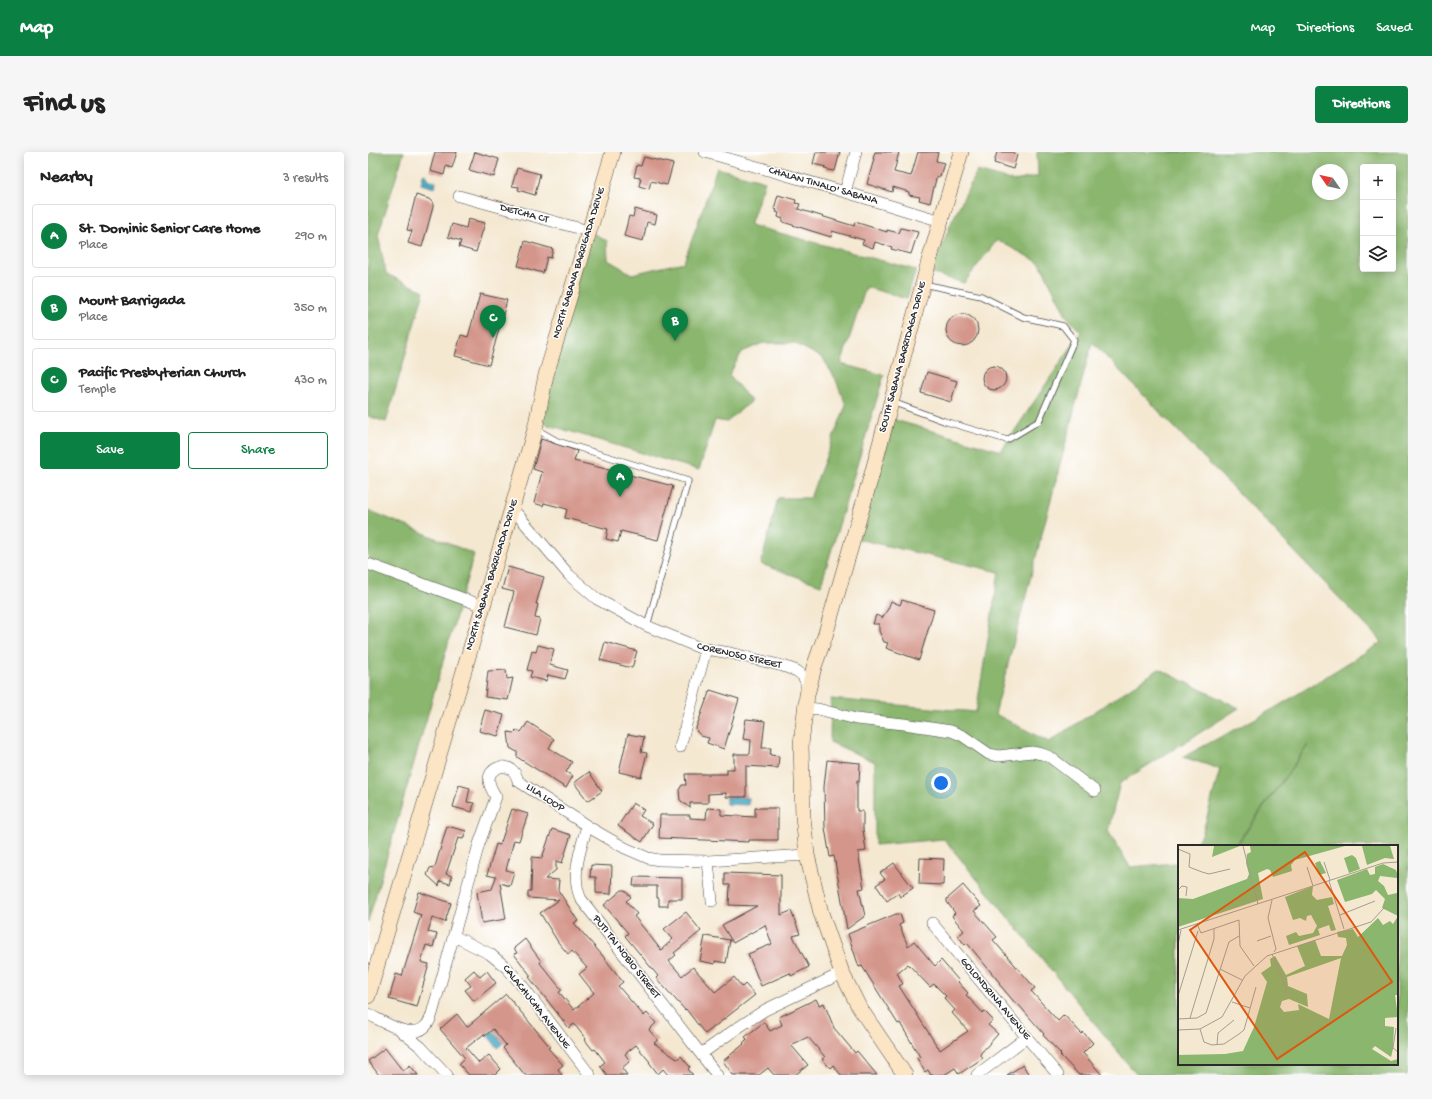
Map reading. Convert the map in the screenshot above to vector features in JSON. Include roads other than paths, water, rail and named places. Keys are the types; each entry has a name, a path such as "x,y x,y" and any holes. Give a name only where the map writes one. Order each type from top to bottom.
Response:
{"main road":[{"name":"NORTH SABANA BARRIGADA DRIVE","path":"368,996 535,429 546,375 613,152"},
{"name":"SOUTH SABANA BARRIDAGA DRIVE","path":"905,1075 859,1007 842,973 821,913 807,855 803,816 802,751 806,701 961,152"}],"street":[{"name":"CHALAN TINALO' SABANA","path":"705,152 941,221"},
{"path":"845,192 856,152"},
{"name":"DETCHA CT","path":"459,196 589,231"},
{"name":"CORENOSO STREET","path":"512,508 569,575 597,599 647,626 700,648 730,653 797,671 803,676 806,682 806,701"},
{"path":"368,564 483,606"},
{"path":"680,747 706,649"},
{"path":"806,701 818,709 856,719 951,731 963,736 989,754 999,756 1032,752 1042,754 1050,757 1095,791"},
{"name":"LILA LOOP","path":"368,1014 393,1027 405,1031 415,1032 422,1030 428,1025 479,844 496,797 489,781 490,775 493,770 502,766 511,769 516,773 518,781 587,826 625,848 648,858 659,860 708,861 807,855"},
{"name":"PUTI TAI NOBIO STREET","path":"587,826 577,863 578,888 581,899 717,1075"},
{"path":"708,861 712,901"},
{"name":"GOLONDRINA AVENUE","path":"932,923 1058,1075"},
{"name":"CALACHUCHA AVENUE","path":"454,936 490,954 507,968 522,985 590,1075"},
{"path":"701,1054 766,1010 842,973"},
{"path":"393,1027 414,1040 447,1075"},
{"path":"977,1075 1027,1037"}],"lane":[{"path":"891,402 944,421 1007,440 1039,421 1074,340 1063,326 1023,317 981,296 923,284"},
{"path":"535,429 557,441 688,481 647,626"}],"water":[{"path":"425,174 428,179 436,182 435,188 421,184 423,175"},
{"path":"726,797 749,798 748,805 726,804"},
{"path":"493,1031 503,1043 498,1048 487,1035"}],"place":[{"name":"Pacific Presbyterian Church","path":"493,338"},
{"name":"Mount Barrigada","path":"675,341"},
{"name":"St. Dominic Senior Care Home","path":"620,497"}]}
